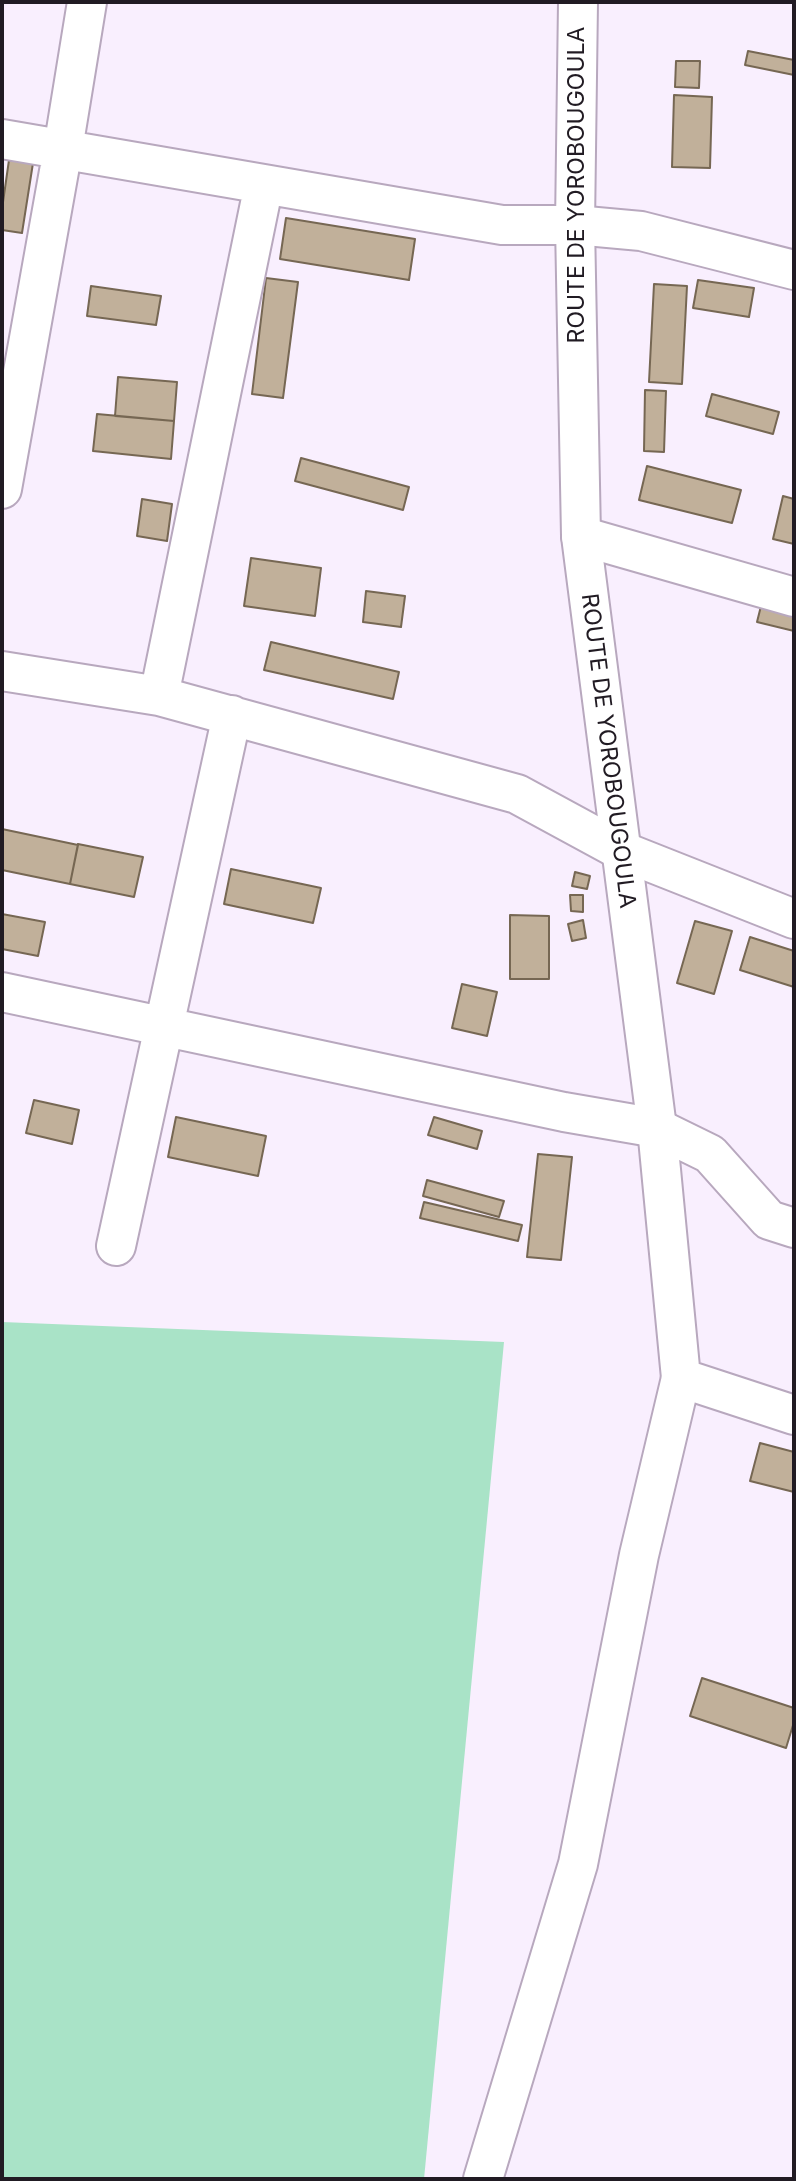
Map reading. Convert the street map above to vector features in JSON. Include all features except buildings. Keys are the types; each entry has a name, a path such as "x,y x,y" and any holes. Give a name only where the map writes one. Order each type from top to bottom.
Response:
{"street":[{"path":"2,489 87,2"},
{"name":"ROUTE DE YOROBOUGOULA","path":"483,2179 578,1864 639,1555 681,1378 657,1128 580,536 575,225 578,2"},
{"path":"2,139 502,225 575,225 641,231 794,270"},
{"path":"159,696 264,184"},
{"path":"580,536 794,597"},
{"path":"2,671 159,696 517,794 622,851 794,919"},
{"path":"116,1246 232,715"},
{"path":"2,992 564,1112 657,1128 710,1154 769,1220 794,1228"},
{"path":"681,1378 794,1415"}],"green space":[{"path":"2,1322 504,1342 424,2179 2,2179"}]}
